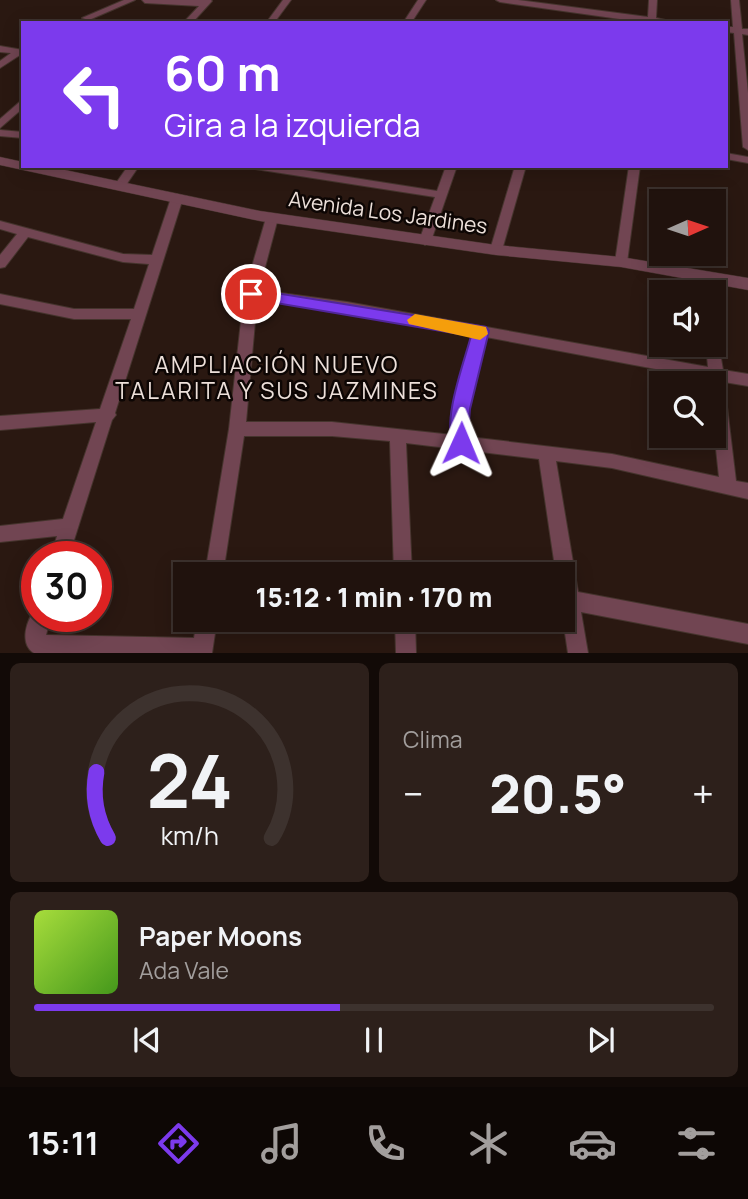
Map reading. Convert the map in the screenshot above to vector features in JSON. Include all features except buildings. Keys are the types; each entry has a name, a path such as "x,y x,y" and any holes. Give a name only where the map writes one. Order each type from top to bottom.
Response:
{"street":[{"path":"86,18 131,0"},
{"path":"271,21 287,0"},
{"path":"408,21 422,0"},
{"path":"500,0 570,4 652,21 653,0"},
{"path":"735,0 731,30 748,147"},
{"path":"145,1 208,2"},
{"path":"189,21 208,2"},
{"path":"565,21 570,4"},
{"path":"731,30 748,32"},
{"path":"0,49 20,53"},
{"path":"0,65 20,53"},
{"path":"0,125 20,107"},
{"path":"0,133 21,135"},
{"path":"728,156 748,160"},
{"name":"Avenida Los Jardines","path":"0,161 21,165"},
{"name":"Avenida Los Jardines","path":"34,168 272,218 496,250 621,262 691,280"},
{"path":"120,186 133,168"},
{"path":"268,168 442,195"},
{"path":"425,241 451,168"},
{"path":"496,250 520,168"},
{"path":"621,262 635,168"},
{"path":"65,541 177,198"},
{"path":"216,562 237,429 251,294 272,218"},
{"path":"0,225 123,258 157,260"},
{"path":"0,264 26,231"},
{"name":"Avenida Los Jardines","path":"726,285 748,284"},
{"path":"251,294 481,331 698,371"},
{"path":"0,299 74,314 140,314"},
{"path":"461,443 461,409 481,331"},
{"path":"726,376 748,380"},
{"path":"0,423 108,415"},
{"path":"237,429 332,429 398,435 612,461 748,491"},
{"path":"398,435 403,562"},
{"path":"723,448 728,486"},
{"path":"546,453 565,562"},
{"path":"0,534 69,527"},
{"path":"575,601 748,634"},
{"path":"575,630 578,653"},
{"path":"36,632 34,640 39,645 202,650 205,632"},
{"path":"405,632 406,653"}],"slow traffic":[{"path":"415,320 481,331 480,334"}],"district":[{"name":"AMPLIACIÓN NUEVO TALARITA Y SUS JAZMINES","path":"277,378"}],"route":[{"path":"251,294 347,307 481,331 461,409 461,443"}]}
